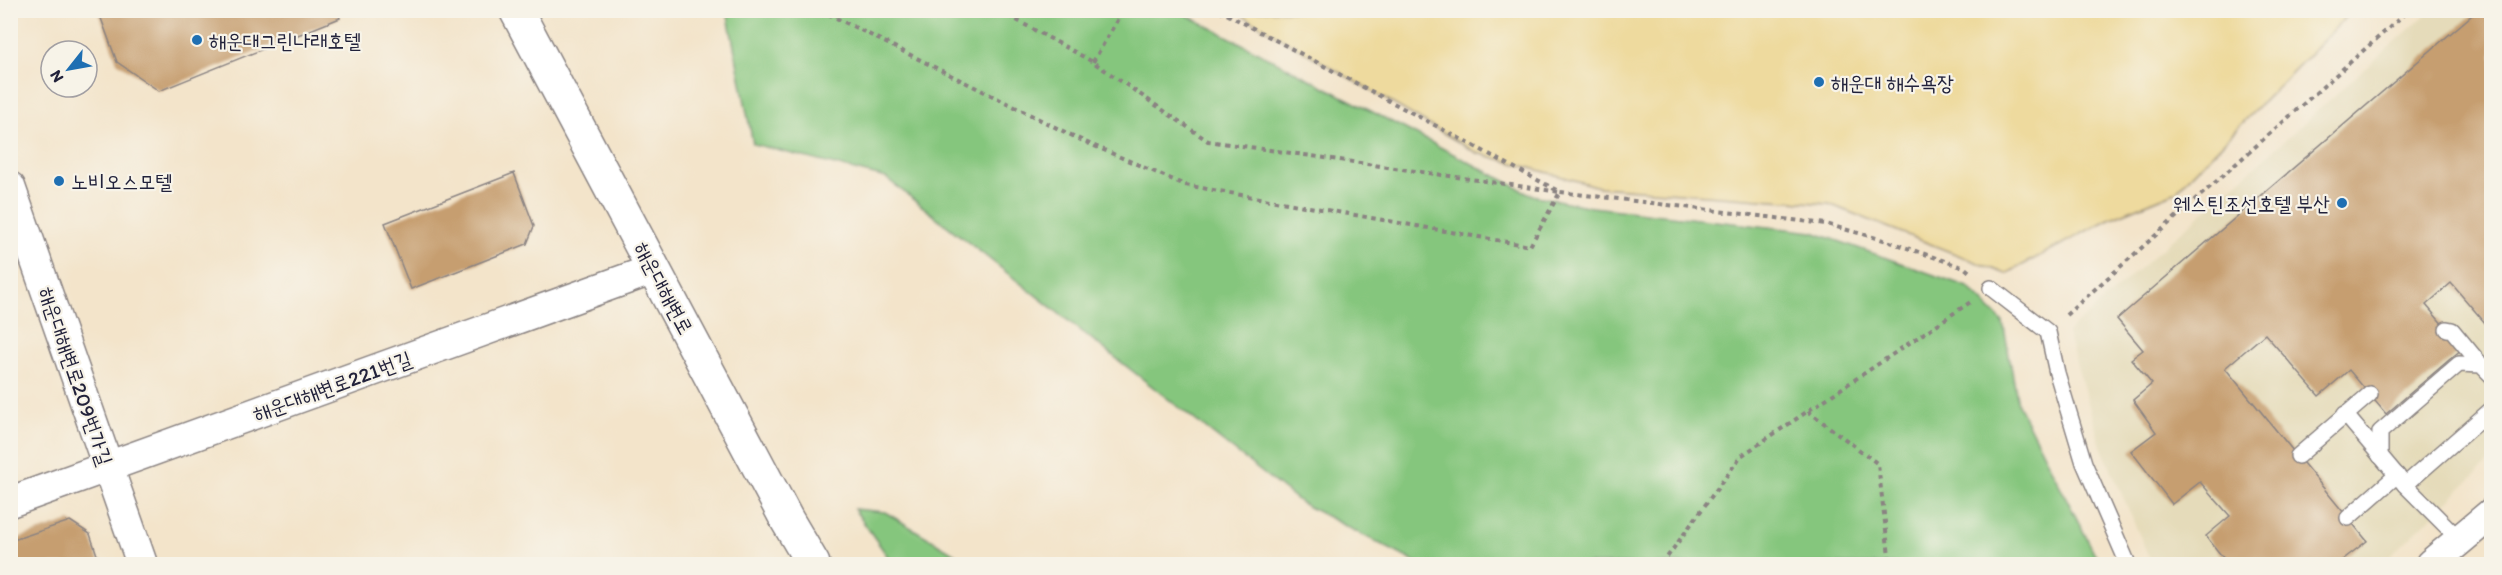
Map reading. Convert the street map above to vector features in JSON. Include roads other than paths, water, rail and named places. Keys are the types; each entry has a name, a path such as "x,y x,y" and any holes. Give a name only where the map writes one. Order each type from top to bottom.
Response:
{"main road":[{"name":"해운대해변로","path":"516,10 787,520 813,564"}],"street":[{"name":"해운대해변로209번가길","path":"10,187 142,564"},
{"name":"해운대해변로221번길","path":"10,502 654,269"},
{"path":"2431,564 2492,513"}],"lane":[{"path":"1991,288 2048,332 2057,373 2084,463 2128,564"},
{"path":"2447,329 2452,330 2486,371"},
{"path":"2380,456 2380,432 2459,364 2486,371"},
{"path":"2298,456 2370,394"},
{"path":"2348,518 2492,409"},
{"path":"2345,414 2401,480 2459,540"}],"place":[{"name":"해운대그린나래호텔","path":"197,40"},
{"name":"해운대 해수욕장","path":"1819,82"},
{"name":"노비오스모텔","path":"59,181"},
{"name":"웨스틴조선호텔 부산","path":"2342,203"}]}
